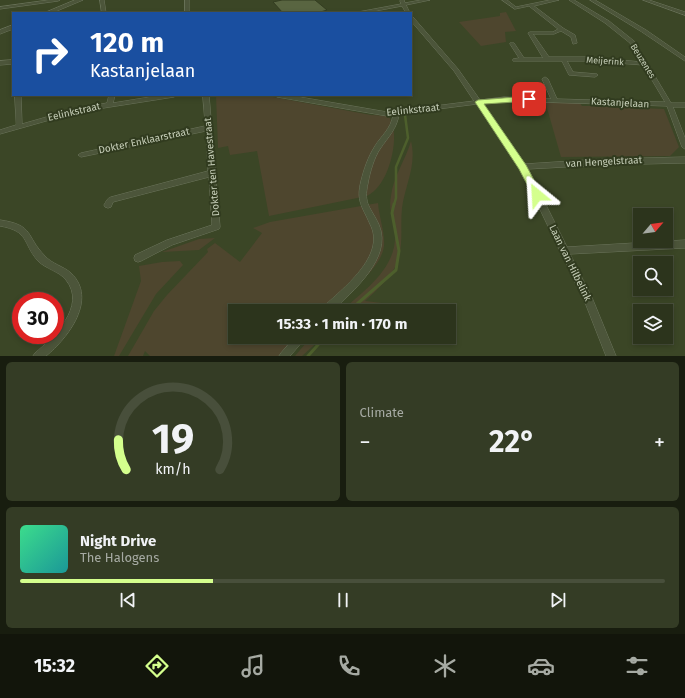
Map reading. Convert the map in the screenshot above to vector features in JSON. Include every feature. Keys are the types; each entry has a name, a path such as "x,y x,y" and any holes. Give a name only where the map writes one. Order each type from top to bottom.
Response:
{"street":[{"path":"0,8 58,0"},
{"path":"49,12 77,0"},
{"path":"102,0 104,12"},
{"path":"187,0 187,12"},
{"path":"362,12 403,2 428,0"},
{"path":"504,0 514,8 557,0"},
{"name":"Beuzenes","path":"571,0 632,42 670,106 685,147"},
{"path":"592,0 644,31 685,59"},
{"path":"645,0 685,14"},
{"path":"403,2 408,12"},
{"path":"530,5 561,29 573,36 575,43"},
{"name":"Laan van Hilbelink","path":"412,19 456,70 523,167 590,303 610,356"},
{"path":"0,32 12,27"},
{"path":"547,59 530,33 554,33 561,29"},
{"path":"512,44 523,60"},
{"name":"Meijerink","path":"564,59 571,74 595,75"},
{"name":"Meijerink","path":"515,60 564,59 645,64"},
{"path":"0,63 12,62"},
{"path":"545,79 555,100"},
{"path":"18,96 19,127"},
{"path":"110,104 112,96"},
{"name":"Eelinkstraat","path":"0,132 78,110 167,96"},
{"name":"Dokter ten Havestraat","path":"138,258 170,242 216,227 206,96"},
{"name":"Eelinkstraat","path":"282,96 374,113 396,114 478,102"},
{"name":"Kastanjelaan","path":"478,102 504,99 670,106 685,105"},
{"path":"333,304 353,285 371,262 376,251 377,232 363,202 364,187 369,166 376,150 396,124 396,114"},
{"name":"Dokter Enklaarstraat","path":"81,155 208,128"},
{"name":"van Hengelstraat","path":"523,167 602,162 685,160"},
{"path":"108,205 111,200 212,173"},
{"path":"0,223 21,228 41,258 48,265 70,278 76,291 78,303 65,331 51,347 38,356"},
{"path":"564,251 685,244"},
{"path":"284,356 294,344"}],"shaded area":[{"path":"506,12 516,31 505,32 506,42 481,46 459,22 500,16 500,13"},
{"path":"216,96 267,96 371,115 389,116 394,130 391,160 384,178 374,192 367,196 269,216 257,151 230,155 228,146 218,148"},
{"path":"545,101 580,103 582,106 664,109 679,147 670,156 561,157"},
{"path":"411,141 413,158 403,200 399,256 397,263 387,278 365,301 390,304 349,304 369,287 385,268 391,258 395,234 390,201 392,189"},
{"path":"378,203 383,230 384,246 376,265 369,274 334,304 228,304 228,344 291,344 281,356 150,356 145,351 143,356 128,356 154,311 167,295 208,252 207,249 215,243 240,262 262,233 253,228 270,222"},
{"path":"215,238 199,250 162,252 199,239"},
{"path":"180,261 183,265 156,294 119,356 114,356 141,281 139,266"},
{"path":"305,344 315,344 302,356 295,356"}],"building":[{"path":"282,0 315,0 327,10 320,12 282,12 273,2"}],"waterway":[{"path":"394,205 396,198 396,167 408,138 405,115"},
{"path":"357,304 396,270 399,251 392,213 394,204"},
{"path":"308,356 319,344"}],"route":[{"path":"529,99 504,99 478,102 523,167 537,195"}]}
